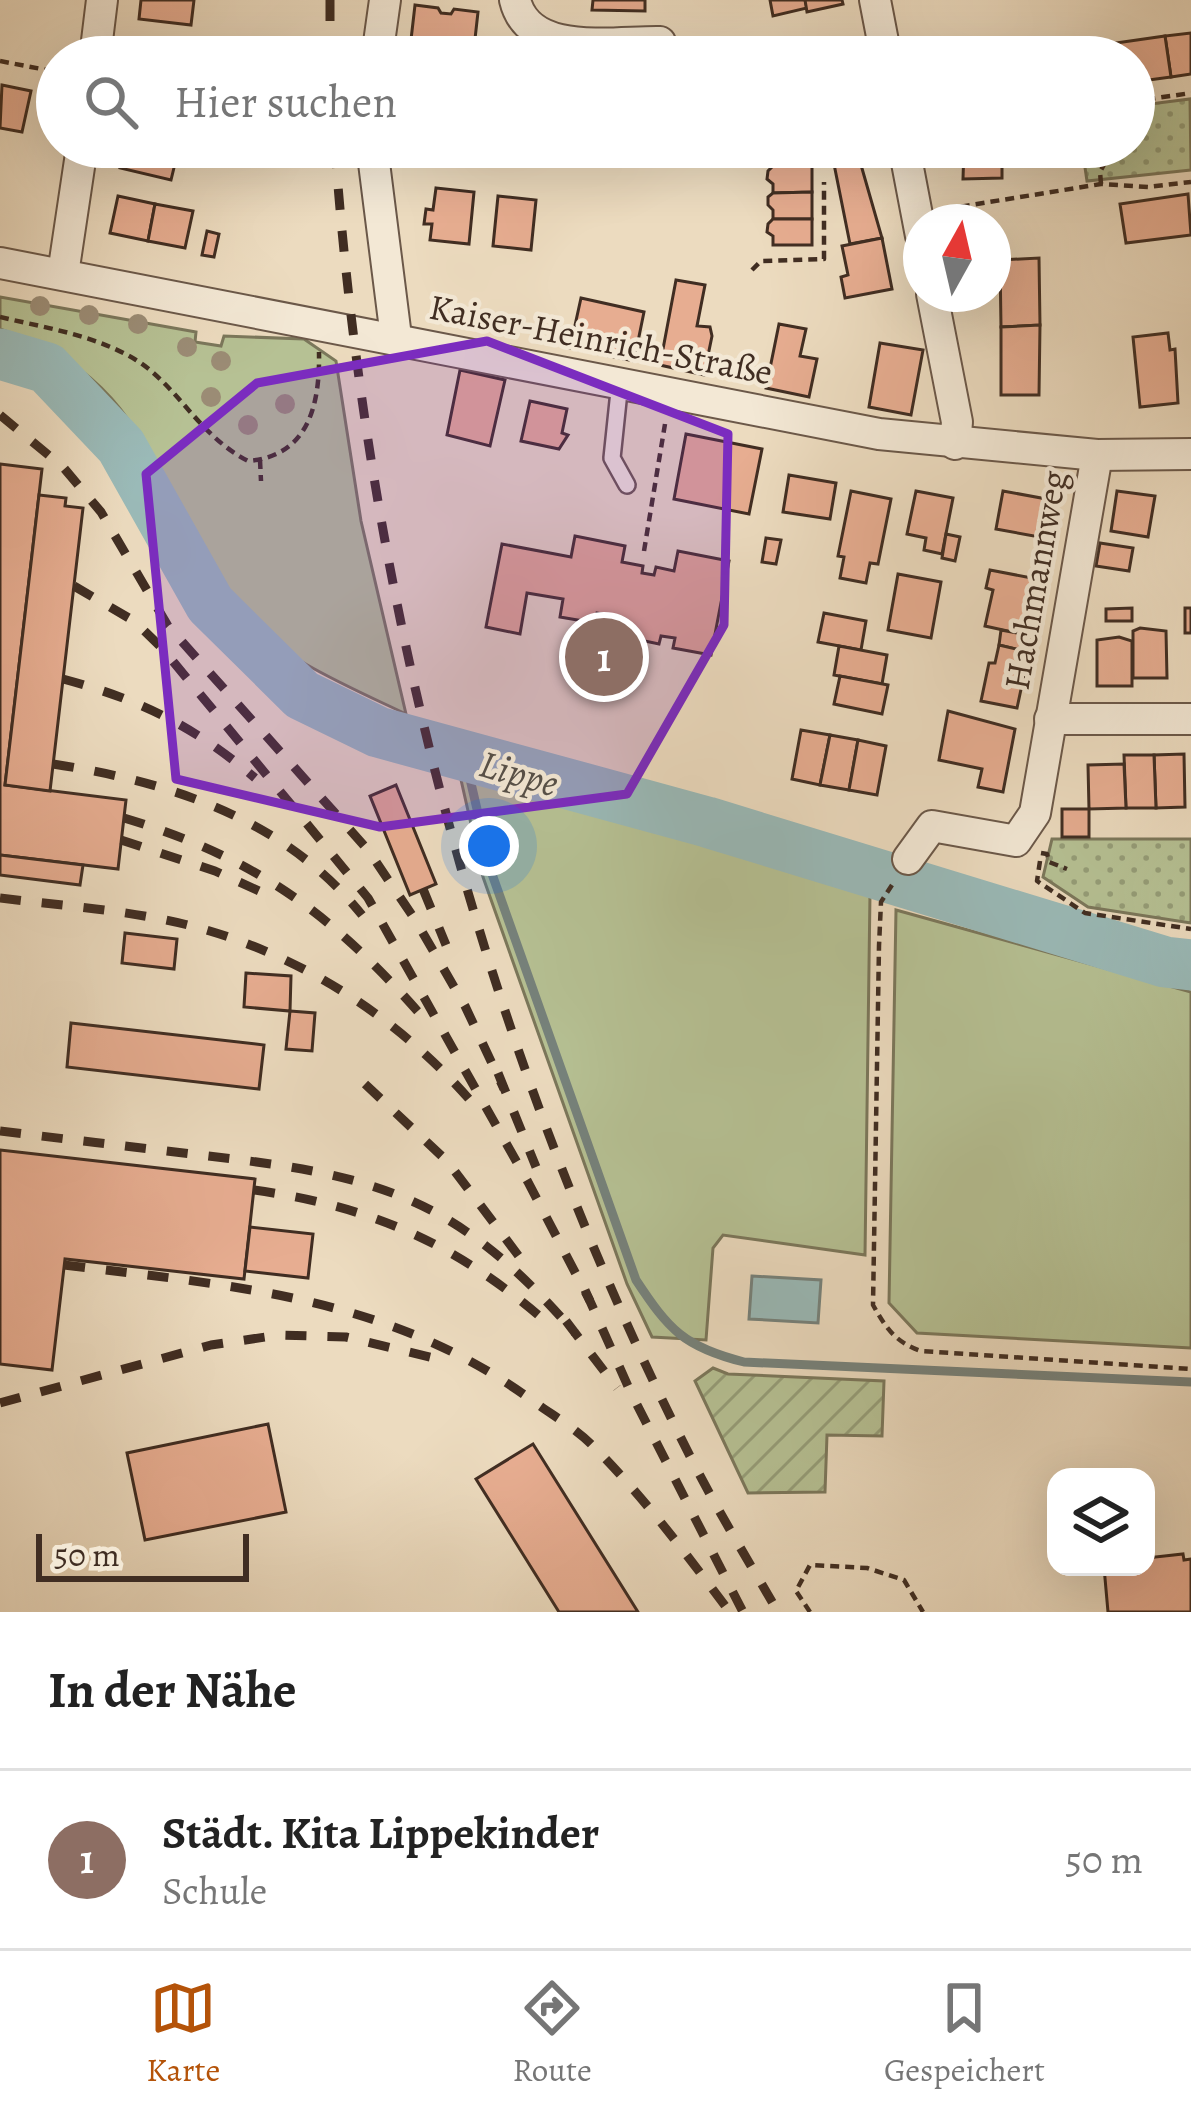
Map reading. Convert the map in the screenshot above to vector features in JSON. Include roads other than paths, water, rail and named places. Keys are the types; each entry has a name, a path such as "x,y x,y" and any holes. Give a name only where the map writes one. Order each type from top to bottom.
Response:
{"street":[{"path":"98,36 102,0"},
{"path":"379,36 385,0"},
{"path":"515,0 519,17 546,36"},
{"path":"875,0 882,36"},
{"path":"63,274 79,168"},
{"path":"375,168 396,337"},
{"path":"908,168 915,204"},
{"name":"Kaiser-Heinrich-Straße","path":"0,263 879,434 1097,455 1191,454"},
{"path":"935,312 956,422 955,444"},
{"name":"Hachmannweg","path":"908,860 932,826 1029,847 1097,455"},
{"name":"Hachmannweg","path":"1049,719 1191,719"}],"lane":[{"path":"620,382 612,458 627,484"}],"water":[{"path":"752,1276 821,1280 818,1323 749,1319"}],"waterway":[{"name":"Lippe","path":"0,354 47,368 121,446 210,604 302,695 378,732 707,822 1165,962 1191,965"},
{"path":"464,753 492,874 636,1280 680,1334 706,1350 744,1362 1191,1382"}],"railway":[{"path":"330,0 330,36"},
{"path":"337,168 351,318 408,656 448,822 497,986 554,1148 619,1307 693,1462 778,1612"},
{"path":"0,415 63,467 101,512 168,626 368,850 465,1006 504,1089"},
{"path":"74,586 134,621 162,648 368,898 590,1301"},
{"path":"63,679 165,717 255,778"},
{"path":"53,764 140,782 223,810 298,853 362,915"},
{"path":"124,818 216,852 292,896 361,952 428,1023"},
{"path":"121,840 215,871 268,895"},
{"path":"423,889 446,945"},
{"path":"0,898 168,921 270,953 377,1015 469,1099"},
{"path":"498,1073 536,1167"},
{"path":"365,1084 447,1161 524,1263"},
{"path":"0,1131 286,1166 379,1188 438,1214 477,1239 575,1333"},
{"path":"254,1190 339,1207 413,1234 483,1273 551,1326"},
{"path":"64,1265 189,1280 308,1302 423,1338 478,1366 592,1445 645,1503 726,1607"},
{"path":"585,1290 631,1393 743,1612"},
{"path":"566,1321 617,1388"},
{"path":"0,1403 211,1345 279,1335 346,1337 442,1360"}],"place":[{"name":"Städt. Kita Lippekinder","path":"604,657"}]}
